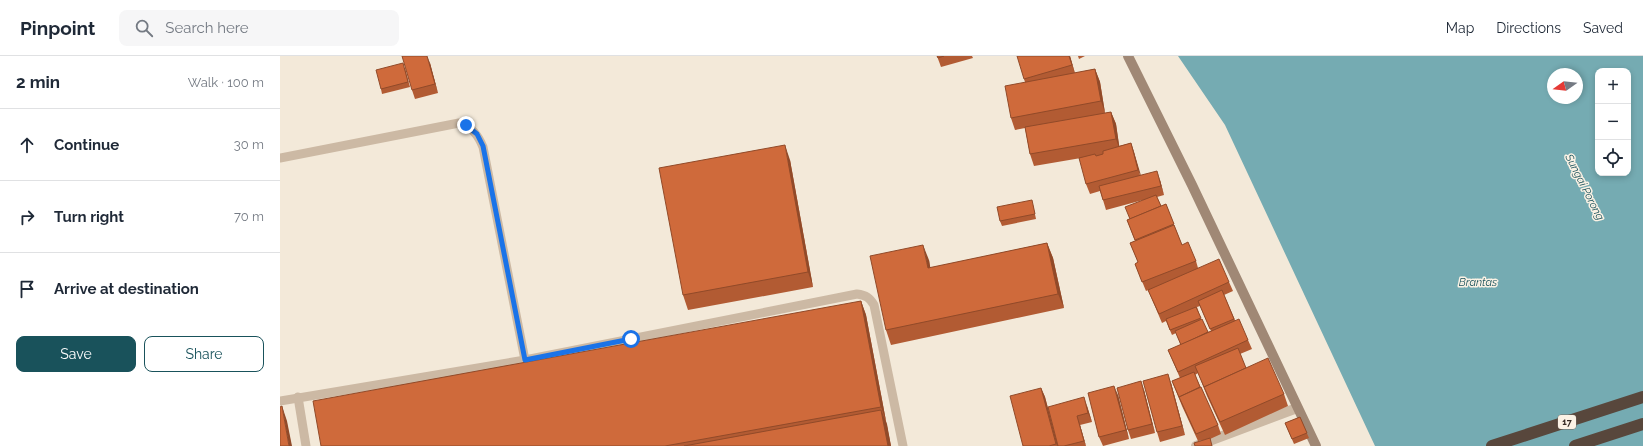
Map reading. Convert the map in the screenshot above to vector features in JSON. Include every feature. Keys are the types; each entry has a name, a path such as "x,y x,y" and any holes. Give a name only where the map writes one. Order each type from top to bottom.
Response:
{"highway":[{"name":"17","path":"1492,446 1643,398"},
{"path":"1575,446 1643,424"}],"street":[{"path":"1128,56 1192,185 1316,446"},
{"path":"1196,446 1297,408"}],"lane":[{"path":"280,158 459,123 466,125 477,134 483,146 525,360"},
{"path":"280,401 525,360 857,294 870,298 874,305 903,446"},
{"path":"298,397 306,446"}],"water":[{"name":"Brantas","path":"1178,56 1643,56 1643,446 1375,446 1225,125"}],"building":[{"path":"402,56 427,56 435,84 412,90"},
{"path":"1017,56 1069,56 1072,65 1024,79"},
{"path":"403,63 408,82 381,89 376,70"},
{"path":"1095,69 1101,101 1011,118 1005,86"},
{"path":"1111,112 1116,139 1030,154 1025,127"},
{"path":"1131,143 1138,170 1086,184 1079,158 1095,154 1096,156 1103,154 1103,151"},
{"path":"785,145 808,272 683,295 659,168"},
{"path":"1157,171 1161,186 1103,200 1099,186"},
{"path":"1156,195 1161,206 1130,219 1125,207"},
{"path":"1032,200 1035,214 1000,221 997,207"},
{"path":"1166,204 1174,224 1135,240 1127,220"},
{"path":"1174,225 1182,245 1188,242 1196,261 1142,282 1135,264 1138,262 1130,243"},
{"path":"1047,243 1058,294 886,330 870,256 923,245 928,268"},
{"path":"1219,259 1229,282 1159,314 1148,290"},
{"path":"1222,290 1234,319 1210,329 1198,301"},
{"path":"861,301 881,407 665,446 321,446 313,401"},
{"path":"1196,307 1201,318 1170,330 1166,319"},
{"path":"1202,319 1208,332 1181,345 1175,331"},
{"path":"1239,319 1248,340 1178,372 1168,350"},
{"path":"1238,348 1246,368 1204,387 1195,366"},
{"path":"1268,358 1284,394 1220,422 1204,387"},
{"path":"1194,372 1200,387 1179,397 1172,381"},
{"path":"1168,374 1182,426 1157,432 1143,381"},
{"path":"1141,381 1152,424 1128,430 1117,388"},
{"path":"1114,386 1126,430 1099,437 1088,393"},
{"path":"1201,387 1218,425 1196,434 1179,397"},
{"path":"1041,388 1056,444 1049,446 1023,446 1010,396"},
{"path":"1084,397 1088,413 1077,416 1084,441 1058,446 1048,407"},
{"path":"282,406 289,446 280,446 280,407"},
{"path":"881,410 888,446 684,446"},
{"path":"1300,417 1307,433 1292,439 1285,423"},
{"path":"1210,438 1212,446 1195,446 1194,443"}],"route":[{"path":"466,125 477,134 483,146 525,360 631,339"}],"water label":[{"name":"Sungai Porong","path":"1585,187"}]}
